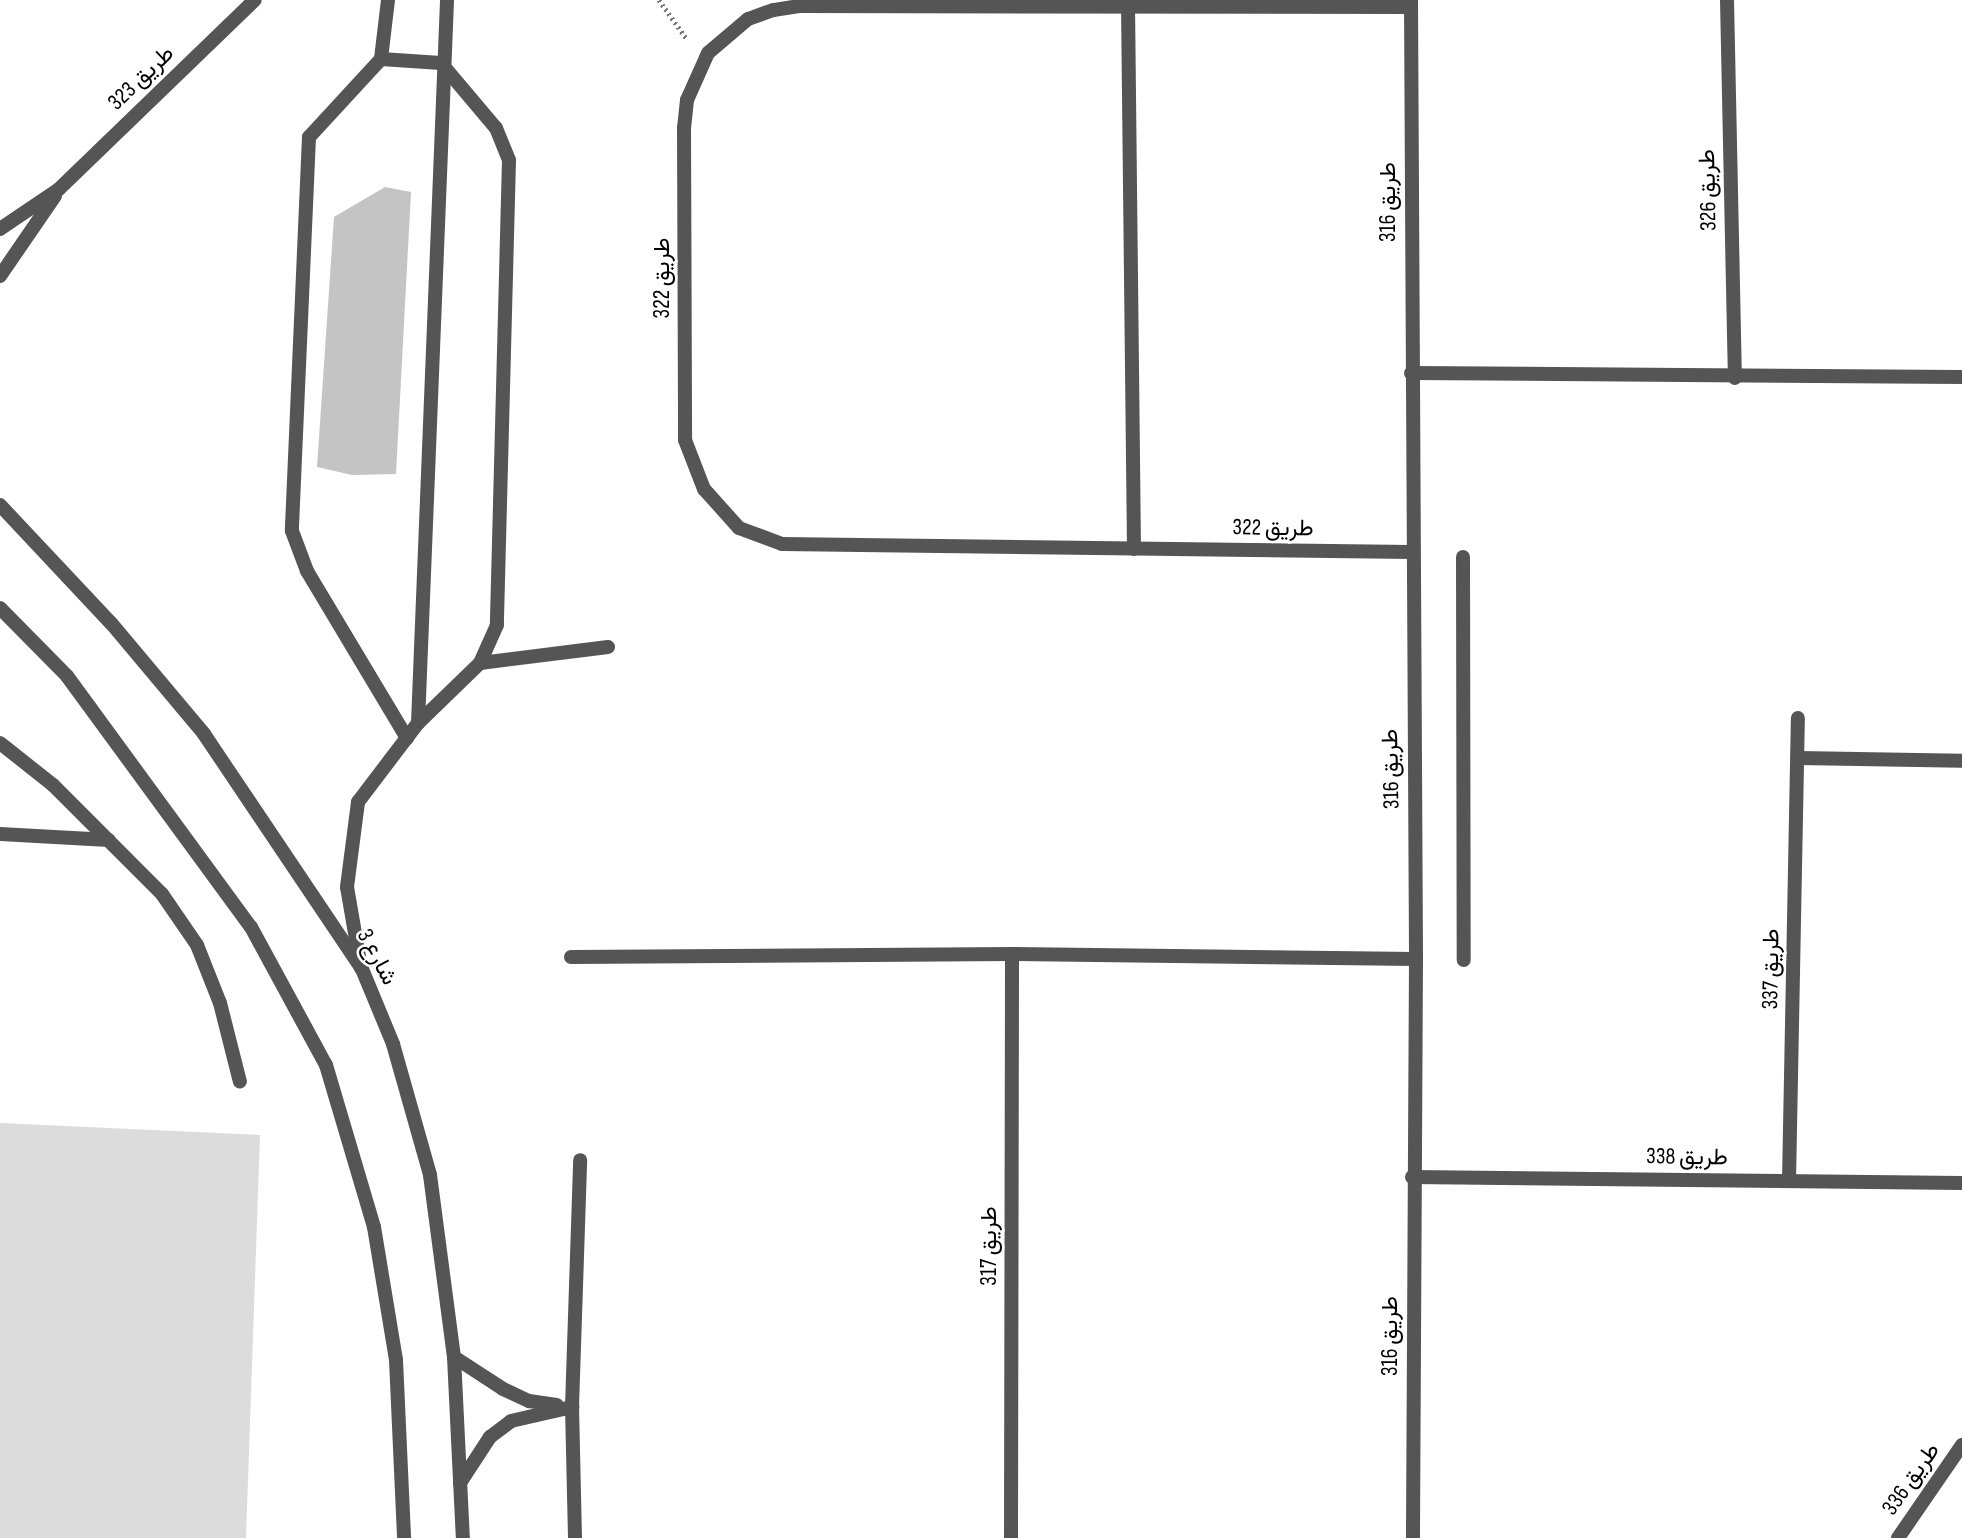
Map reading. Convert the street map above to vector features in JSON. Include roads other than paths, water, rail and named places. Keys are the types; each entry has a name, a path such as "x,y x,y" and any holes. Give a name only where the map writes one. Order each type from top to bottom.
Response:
{"street":[{"name":"طريق 323","path":"0,229 59,190 255,0"},
{"path":"388,0 381,59 309,137 292,531 307,571 407,738"},
{"path":"418,723 441,63 447,0"},
{"name":"طريق 326","path":"1727,0 1735,378"},
{"name":"طريق 322","path":"1410,3 799,6 748,19 708,53 691,88 684,127 685,440 704,489 739,528 782,544 1411,552"},
{"name":"طريق 316","path":"1410,3 1411,552 1416,959 1412,1177 1413,1538"},
{"path":"1128,4 1134,549"},
{"path":"362,970 347,887 358,802 418,723 480,663 497,625 509,160 496,128 441,63 381,59"},
{"name":"طريق 323","path":"0,276 59,190"},
{"path":"1411,373 1735,378 1962,377"},
{"name":"شارع 3","path":"0,505 111,623 204,734 362,970 393,1044 430,1175 454,1357 463,1538"},
{"path":"1463,557 1464,960"},
{"path":"0,608 66,676 243,916 326,1065 374,1227 396,1360 404,1538"},
{"path":"480,663 608,647"},
{"name":"طريق 337","path":"1789,1181 1798,718"},
{"path":"0,743 54,785 162,894 197,946 220,1003 240,1082"},
{"path":"1798,758 1962,761"},
{"path":"0,834 109,840"},
{"path":"572,957 1012,954 1416,959"},
{"name":"طريق 317","path":"1011,1538 1012,954"},
{"path":"575,1538 572,1407 580,1160"},
{"name":"طريق 338","path":"1412,1177 1962,1183"},
{"path":"454,1357 529,1401 572,1407"},
{"path":"460,1483 489,1437 510,1420 572,1407"},
{"name":"طريق 336","path":"1898,1538 1962,1445"}]}
